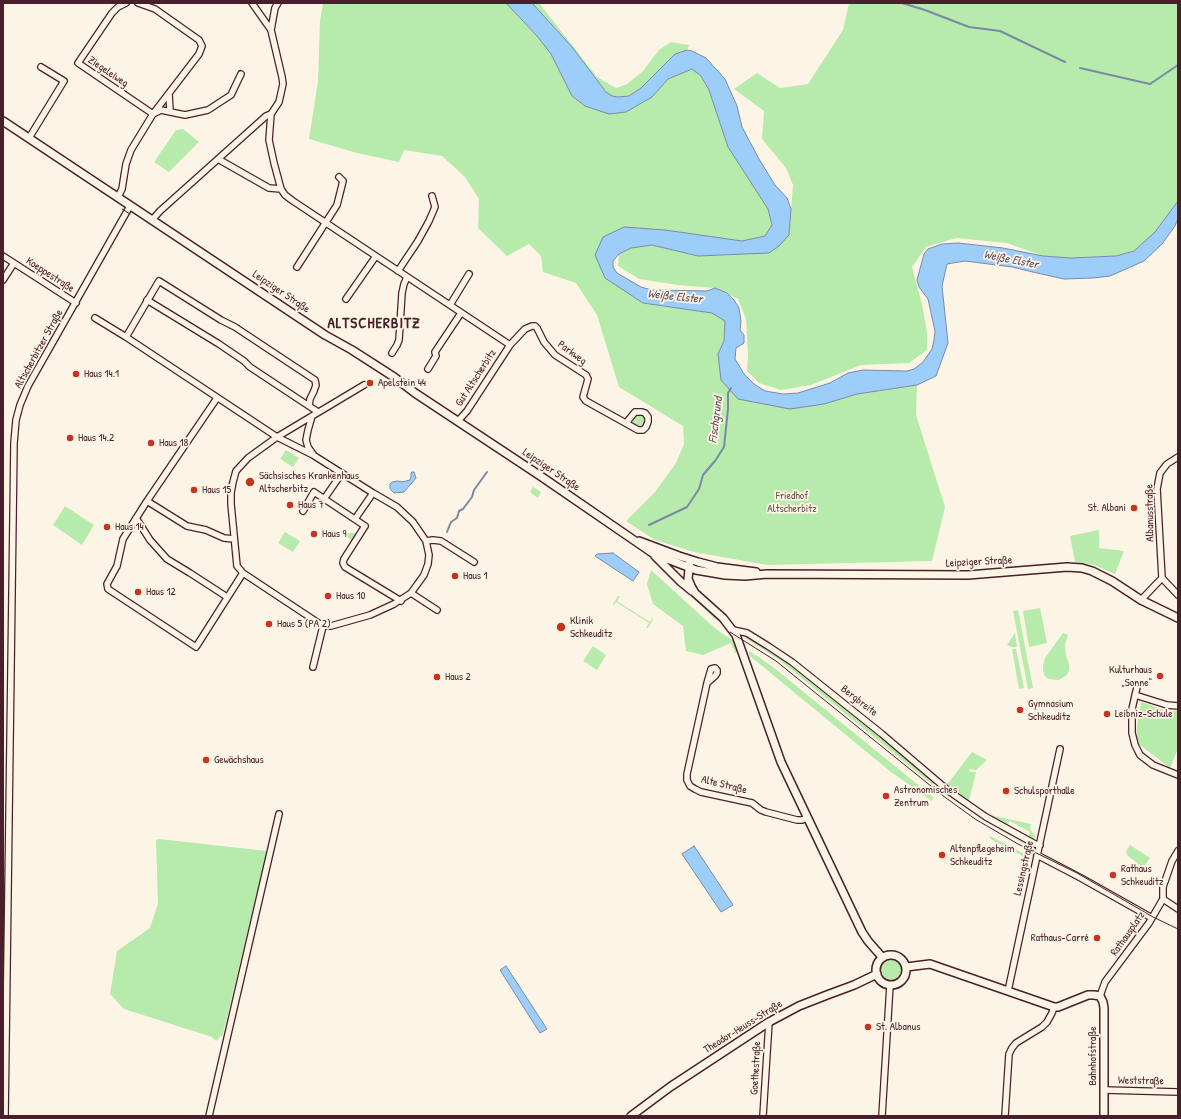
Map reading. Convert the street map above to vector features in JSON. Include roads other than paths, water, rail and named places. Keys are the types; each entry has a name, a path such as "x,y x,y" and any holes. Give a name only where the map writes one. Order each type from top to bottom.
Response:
{"street":[{"name":"Ziegeleiweg","path":"126,3 118,7 112,13 78,63 153,114"},
{"path":"118,197 122,189 130,150 153,114 199,54 202,46 199,40 155,9 138,3"},
{"path":"218,159 269,188 281,188 269,140 271,114 279,102 283,84 282,77 271,30 252,3"},
{"path":"271,30 275,8 278,3"},
{"path":"29,138 64,81 41,66"},
{"path":"153,114 161,110 186,115 208,110 231,95 240,74"},
{"path":"169,94 170,111"},
{"path":"152,220 160,211 266,116 271,114"},
{"name":"Leipziger Straße","path":"3,121 319,331 394,377 654,554 681,582 695,593"},
{"path":"297,266 337,206 343,181 339,177"},
{"name":"Gut Altscherbitz","path":"281,188 285,195 510,345"},
{"path":"398,271 418,242 429,221 434,207 432,196"},
{"name":"Altscherbitzer Straße","path":"5,1116 5,995 14,443 16,420 20,405 28,386 130,206"},
{"name":"Koeppestraße","path":"3,256 76,303"},
{"path":"346,298 376,256"},
{"name":"Koeppestraße","path":"3,280 14,263"},
{"path":"450,305 469,274"},
{"path":"392,353 399,340 402,293 404,284 408,277"},
{"path":"126,337 159,281 234,327 315,380 316,385 310,399 309,406"},
{"path":"147,300 219,344 318,412"},
{"path":"428,369 436,356 435,352 462,313"},
{"path":"96,318 276,437 313,455 397,507 413,522 426,541 429,554 428,564 424,575 411,594 370,614 331,626 324,626 243,573 237,566 231,493 236,471 248,458 276,437 364,385"},
{"name":"Gut Altscherbitz","path":"458,421 510,345 525,328 532,326"},
{"name":"Parkweg","path":"532,326 537,328 544,342 555,355 586,375 588,379 583,397 586,401 626,423"},
{"path":"217,398 123,539 117,566 107,584 108,589 196,647 243,573"},
{"path":"312,416 306,440 313,455"},
{"name":"Albanusstraße","path":"1162,578 1157,489 1160,473 1167,464 1178,457"},
{"path":"324,499 342,473"},
{"path":"303,511 314,492 365,526 343,563 345,567 401,600"},
{"path":"355,519 373,493"},
{"path":"147,501 187,526 206,530 224,538 234,539"},
{"path":"136,518 153,544 167,559 227,598"},
{"name":"Leipziger Straße","path":"626,535 677,560"},
{"path":"426,541 441,540 474,562"},
{"name":"Leipziger Straße","path":"654,554 689,564 705,572 745,576 767,574 968,575 1067,567 1082,568 1092,571 1112,581 1142,600 1178,618"},
{"path":"676,576 675,568 677,560"},
{"path":"689,564 689,583 695,593"},
{"name":"Leipziger Straße","path":"689,564 767,574"},
{"path":"1142,600 1162,578 1178,595"},
{"name":"Bergbreite","path":"695,593 723,618 733,630 747,634 792,662 882,734 950,792 986,817 1035,844 1040,845"},
{"path":"411,594 437,610"},
{"path":"314,667 324,626"},
{"path":"733,630 738,640 781,762 862,932 882,957"},
{"name":"Alte Straße","path":"707,683 687,774 687,780 690,786 701,792 752,803 766,812 797,820 807,818"},
{"path":"1137,687 1132,709 1132,733 1135,745 1140,755 1153,765 1178,775"},
{"path":"1135,695 1167,705 1178,706"},
{"name":"Lessingstraße","path":"1008,991 1060,749"},
{"path":"209,1116 279,814"},
{"path":"1178,851 1172,861 1163,887 1163,899 1178,909"},
{"path":"1037,856 1081,878 1152,918"},
{"name":"Rathausplatz","path":"1100,996 1105,982 1152,918 1163,899"},
{"path":"887,955 901,958 905,962 906,967 905,976 899,983 890,985 881,982 876,974 877,965 882,957 887,955"},
{"path":"906,967 930,964 1054,1007 1058,1007 1088,995 1094,994 1100,996"},
{"name":"Theodor-Heuss-Straße","path":"631,1116 639,1113 670,1087 769,1022 799,1006 827,994 854,985 876,974"},
{"path":"882,1116 890,985"},
{"name":"Bahnhofstraße","path":"1100,996 1104,1008 1104,1116"},
{"path":"1005,1116 1009,1054 1016,1043 1042,1027 1047,1022 1054,1007"},
{"name":"Goethestraße","path":"763,1116 769,1022"},
{"name":"Weststraße","path":"1104,1090 1178,1092"}],"water":[{"name":"Weiße Elster","path":"506,3 532,3 572,47 606,92 612,96 629,96 641,88 675,54 687,50 706,58 725,79 737,106 742,127 775,185 787,198 791,209 789,235 779,246 769,253 698,256 652,245 631,248 619,254 613,261 613,267 617,273 641,287 652,290 707,291 715,288 727,293 739,308 741,321 740,330 744,335 744,343 736,348 735,359 744,374 754,384 765,391 783,394 798,393 830,383 848,373 863,370 907,371 914,369 923,362 932,349 935,331 928,299 919,287 917,280 924,254 928,249 942,244 958,243 1003,248 1043,256 1071,258 1116,256 1134,251 1155,232 1178,201 1178,218 1175,226 1162,244 1144,261 1110,276 1064,279 1012,267 965,261 947,264 942,286 948,343 936,376 917,385 857,394 824,404 790,409 738,399 721,380 718,354 724,341 725,321 712,313 643,303 605,278 595,255 603,237 624,227 665,230 742,241 765,236 772,225 768,209 728,147 709,90 701,76 692,69 668,79 652,97 626,112 609,114 585,106 572,96 551,54 537,36"},
{"path":"412,472 414,472 416,478 404,492 394,493 390,489 390,484 392,482 410,480"},
{"path":"613,553 639,572 633,581 595,556 597,554"},
{"path":"694,846 733,905 721,912 682,854"},
{"path":"506,966 547,1029 540,1033 500,970"}],"waterway":[{"path":"902,3 969,27 1000,31 1065,62"},
{"path":"1080,68 1150,84 1178,65"},
{"name":"Fischgrund","path":"649,525 687,507 699,489 703,475 724,447 728,393 731,388"},
{"path":"447,532 451,522 457,518 459,511 463,509 472,497 474,490 487,472"}],"tram line":[{"path":"122,209 130,214"},
{"path":"730,632 776,661 942,795 975,819 1018,844 1077,873 1153,917 1178,929"}],"place":[{"name":"Haus 14.1","path":"76,374"},
{"name":"Apelstein 44","path":"370,383"},
{"name":"Haus 14.2","path":"70,438"},
{"name":"Haus 18","path":"151,443"},
{"name":"Sächsisches Krankenhaus Altscherbitz","path":"250,482"},
{"name":"Haus 15","path":"194,490"},
{"name":"Haus 7","path":"290,505"},
{"name":"St. Albani","path":"1134,508"},
{"name":"Haus 14","path":"107,527"},
{"name":"Haus 9","path":"314,534"},
{"name":"Haus 1","path":"455,576"},
{"name":"Haus 12","path":"138,592"},
{"name":"Haus 10","path":"328,596"},
{"name":"Haus 5 (PA 2)","path":"269,624"},
{"name":"Klinik Schkeuditz","path":"561,627"},
{"name":"Kulturhaus „Sonne“","path":"1160,676"},
{"name":"Haus 2","path":"437,677"},
{"name":"Gymnasium Schkeuditz","path":"1020,710"},
{"name":"Leibniz-Schule","path":"1107,714"},
{"name":"Gewächshaus","path":"206,760"},
{"name":"Schulsporthalle","path":"1006,791"},
{"name":"Astronomisches Zentrum","path":"886,796"},
{"name":"Altenpflegeheim Schkeuditz","path":"942,855"},
{"name":"Rathaus Schkeuditz","path":"1113,875"},
{"name":"Rathaus-Carré","path":"1097,938"},
{"name":"St. Albanus","path":"868,1027"}],"district":[{"name":"ALTSCHERBITZ","path":"374,324"}],"park label":[{"name":"Friedhof Altscherbitz","path":"792,502"}]}
